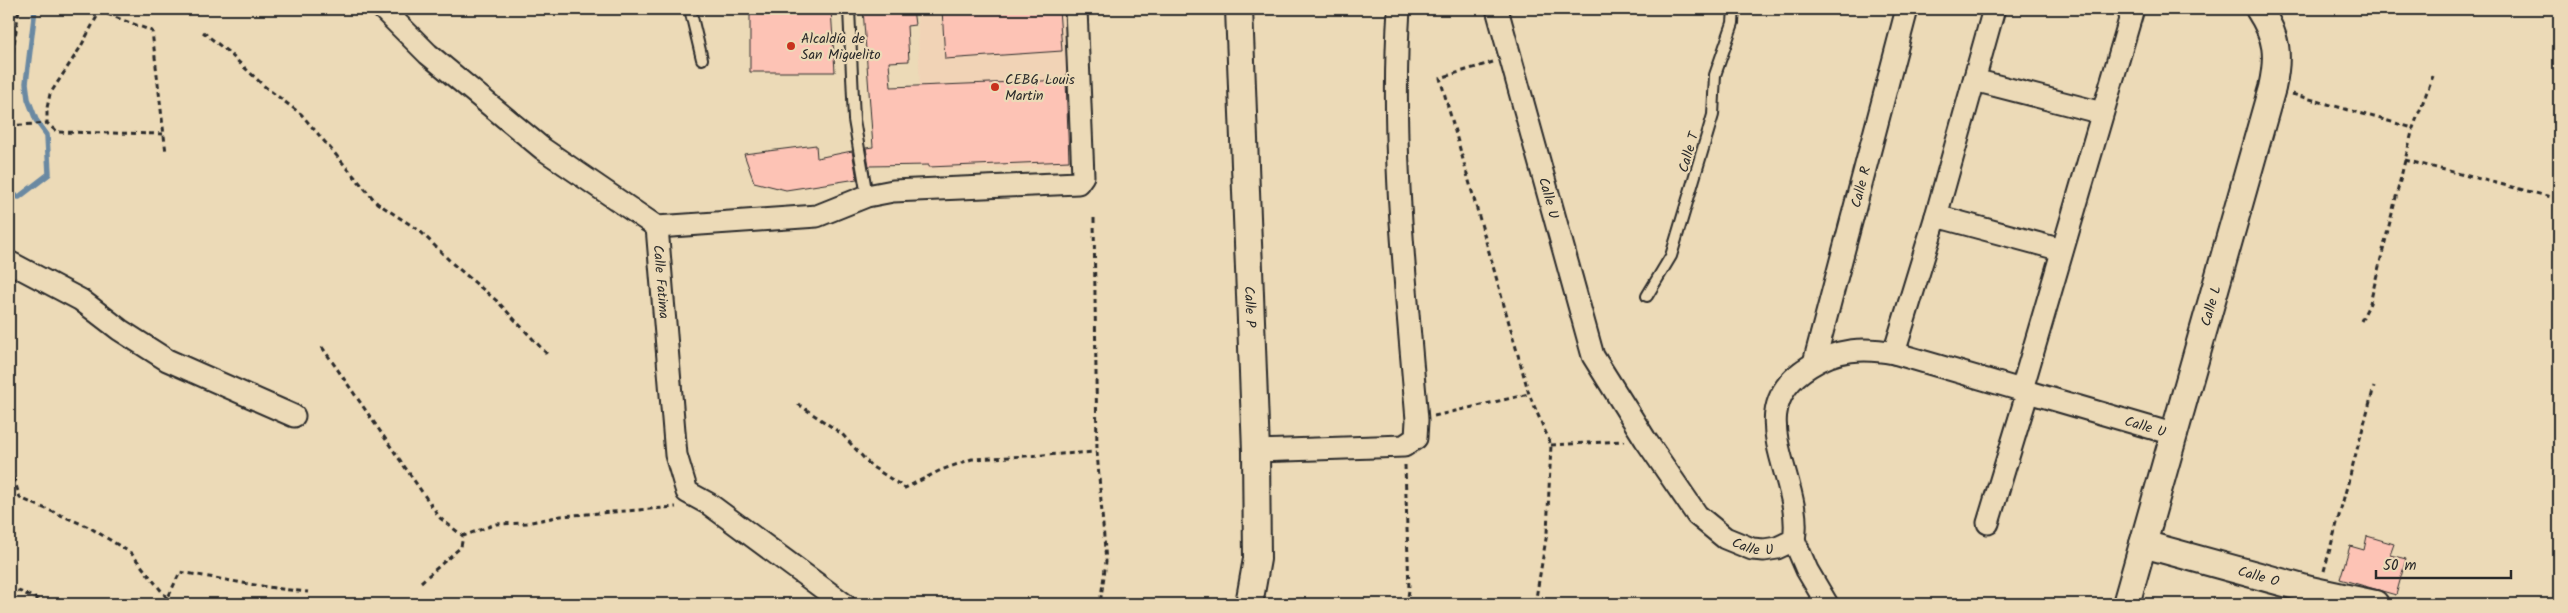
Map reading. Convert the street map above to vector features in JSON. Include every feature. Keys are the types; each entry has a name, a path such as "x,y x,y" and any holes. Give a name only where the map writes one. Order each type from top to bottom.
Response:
{"street":[{"name":"Calle Fatima","path":"383,9 428,54 543,149 657,227 676,455 687,492 709,504 844,604"},
{"path":"657,227 817,216 867,196 893,191 1078,183 1083,176 1076,9"},
{"name":"Calle P","path":"1239,9 1256,451 1257,559 1249,604"},
{"path":"1256,451 1404,446 1416,438 1417,420 1402,232 1396,94 1399,9"},
{"name":"Calle U","path":"1497,9 1593,356 1644,440 1697,515 1725,538 1746,547 1764,550 1777,548 1794,540 1797,524 1796,511 1777,442 1775,417 1784,386 1794,375 1814,363 1852,349 1869,349 1894,353 2176,434"},
{"name":"Calle R","path":"1814,363 1907,9"},
{"path":"1894,353 1936,216 1994,9"},
{"path":"1988,523 2062,250 2133,9"},
{"name":"Calle L","path":"2126,604 2176,434 2272,88 2277,64 2275,38 2259,9"},
{"path":"1974,80 2102,112"},
{"path":"1936,216 2062,250"},
{"path":"9,262 81,300 120,330 167,360 294,416"},
{"path":"1794,540 1807,570 1827,604"},
{"name":"Calle O","path":"2143,544 2313,590 2375,604"}],"lane":[{"path":"690,9 702,59"},
{"path":"849,9 854,120 867,196"},
{"name":"Calle T","path":"1647,296 1671,256 1698,170 1712,116 1715,75 1733,23 1734,9"}],"path":[{"path":"13,52 19,9"},
{"path":"45,123 50,94 80,48 100,10 152,30 166,153"},
{"path":"203,32 228,52 264,86 301,114 377,203 420,231 453,264 498,302 548,355"},
{"path":"1510,57 1440,78 1529,394 1551,446 1547,533 1535,604"},
{"path":"2361,320 2370,304 2413,128 2433,76"},
{"path":"2272,88 2413,128"},
{"path":"9,126 45,123 57,132 165,134"},
{"path":"2405,160 2559,198"},
{"path":"1094,218 1097,452 1106,562 1100,604"},
{"path":"322,347 440,518 463,536"},
{"path":"2313,590 2374,387"},
{"path":"1417,420 1529,394"},
{"path":"798,404 842,434 871,466 905,488 941,470 972,459 1097,452"},
{"path":"1551,446 1644,440"},
{"path":"1404,446 1409,590 1407,604"},
{"path":"11,469 20,498 89,527 131,553 167,598"},
{"path":"463,536 496,524 709,504"},
{"path":"421,582 460,547 463,536"},
{"path":"165,604 180,572 247,582 268,588 308,592"},
{"path":"9,587 49,604"}],"shaded area":[{"name":"CEBG Louis Martin","path":"917,9 1067,9 1074,166 923,170"}],"building":[{"name":"Alcaldía de San Miguelito","path":"750,9 831,9 835,72 750,72"},
{"path":"863,9 913,9 915,25 907,26 909,61 889,62 891,87 1066,80 1069,161 929,167 929,165 869,166 866,148 873,147"},
{"path":"942,9 1059,9 1062,51 945,59"},
{"path":"816,145 817,158 852,151 857,179 786,190 754,182 744,154"},
{"path":"2367,536 2394,544 2390,555 2406,559 2396,595 2340,579 2350,546 2364,550"}],"waterway":[{"path":"9,194 19,197 49,174 47,135 36,120 28,99 26,83 35,9"}],"place":[{"name":"Alcaldía de San Miguelito","path":"791,46"},
{"name":"CEBG Louis Martin","path":"995,87"}]}
